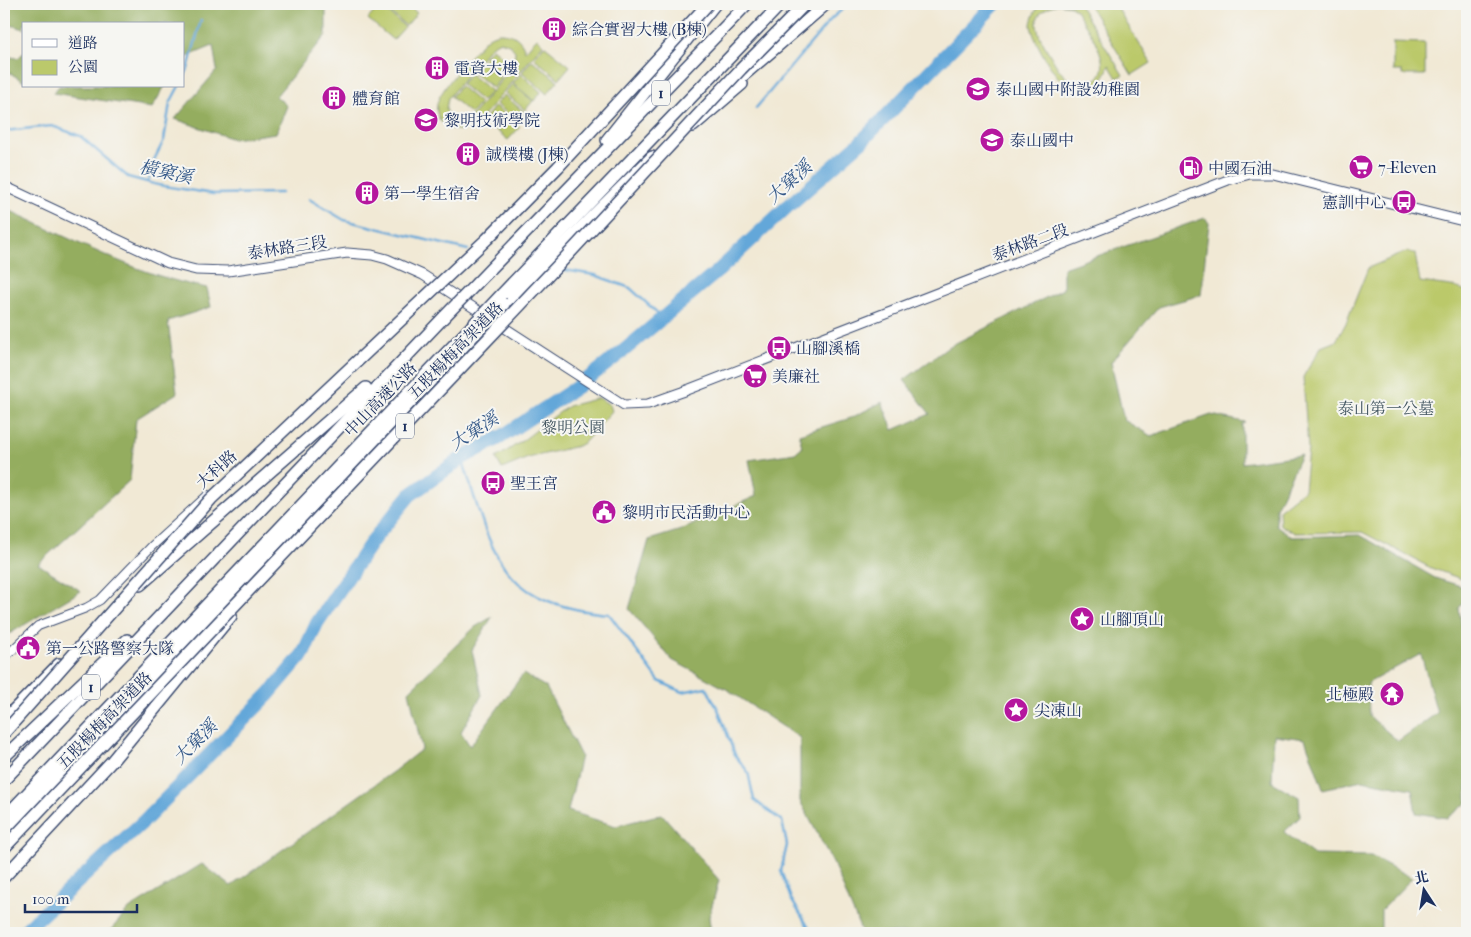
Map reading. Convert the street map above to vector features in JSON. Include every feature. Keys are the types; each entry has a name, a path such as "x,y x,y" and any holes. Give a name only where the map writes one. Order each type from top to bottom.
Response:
{"highway":[{"name":"1","path":"4,732 206,505 488,239 558,167 708,4"},
{"path":"575,183 715,4"},
{"name":"中山高速公路","path":"4,780 413,348 747,4"},
{"name":"中山高速公路","path":"4,818 505,297 781,4"},
{"name":"五股楊梅高架道路","path":"4,848 564,259 734,76 806,4"},
{"path":"561,246 678,134 826,4"},
{"path":"505,297 640,173 836,4"},
{"path":"4,831 330,488 474,329"},
{"path":"4,720 111,610 413,348"},
{"path":"4,877 118,754 222,627 330,488"},
{"path":"4,757 108,656 180,594"}],"main road":[{"name":"泰林路二段","path":"562,364 624,406 648,404 1228,180 1250,174 1261,173 1292,178 1467,222"},
{"name":"泰林路三段","path":"4,186 168,263 196,270 228,271 334,255 359,254 400,264 438,284 562,364"}],"street":[{"name":"大科路","path":"4,658 38,626 86,608 100,600 152,546 438,284"}],"green space":[{"path":"4,4 326,4 326,35 276,96 287,106 276,133 233,139 175,119 217,70 213,46 185,58 185,22 22,22 22,28 4,23"},
{"path":"381,4 407,4 417,13 406,26"},
{"path":"1041,4 1058,4 1079,4 1123,75 1117,78 1109,65 1103,78 1098,83 1092,87 1079,90 1060,80 1049,65 1032,30 1032,19","holes":["1058,4 1071,6 1076,10 1095,41 1103,65 1100,74 1093,81 1078,84 1068,79 1057,67 1041,38 1038,31 1038,18 1041,12"]},
{"path":"1088,4 1115,4 1151,63 1132,75"},
{"path":"380,5 405,27 393,40 368,19"},
{"path":"497,33 516,37 525,51 537,38 543,44 476,125 463,130 449,128 439,119 437,104 439,98 473,53 487,39","holes":["500,41 509,44 515,51 514,65 470,118 462,121 452,118 446,109 448,98 491,46"]},
{"path":"1393,42 1425,43 1425,75 1402,75 1402,71 1393,71"},
{"path":"544,45 570,66 559,79 534,58"},
{"path":"492,48 512,65 503,75 483,59"},
{"path":"22,54 22,81 4,69 4,56 18,58"},
{"path":"532,60 558,81 547,94 522,72"},
{"path":"481,61 501,78 493,88 472,72"},
{"path":"470,74 491,91 482,101 461,84"},
{"path":"521,74 541,92 534,101 513,83"},
{"path":"512,84 533,101 525,110 505,93"},
{"path":"460,86 480,103 471,114 451,97"},
{"path":"57,88 164,88 152,108 53,93"},
{"path":"504,95 524,112 517,121 496,104"},
{"path":"495,106 520,127 508,140 484,120"},
{"path":"4,208 129,265 181,282 207,288 211,307 168,321 177,393 136,419 130,480 38,564 81,591 4,637"},
{"path":"1205,218 1209,223 1201,295 1159,307 1111,362 1124,420 1151,436 1211,415 1245,422 1242,424 1242,463 1301,455 1276,508 1276,525 1292,537 1360,535 1435,578 1467,588 1467,598 1459,608 1462,630 1467,633 1467,803 1447,818 1416,813 1412,789 1362,780 1323,789 1305,739 1274,735 1272,782 1299,797 1300,817 1284,832 1314,855 1371,856 1412,878 1381,910 1381,933 862,933 833,863 800,801 800,738 728,690 672,660 629,609 649,540 681,530 756,496 749,460 795,453 802,447 799,434 851,418 882,402 893,430 930,414 904,380 950,346 1063,289 1063,268","holes":["1421,654 1437,713 1398,741 1369,716 1368,683"]},
{"name":"泰山第一公墓","path":"1408,251 1415,254 1420,282 1451,286 1467,291 1467,581 1431,568 1362,532 1295,533 1280,525 1279,510 1304,490 1308,449 1303,377 1321,347 1336,341 1346,323 1368,268"},
{"name":"黎明公園","path":"599,398 610,405 612,411 585,442 578,446 528,458 502,469 496,458 568,406"},
{"path":"492,617 472,650 482,695 461,732 470,746 523,674 546,687 581,756 568,811 616,826 662,814 719,880 709,917 711,933 108,933 129,909 202,864 231,886 394,771 422,749 409,691 475,627"}],"waterway":[{"path":"756,108 832,18 849,4"},
{"name":"大窠溪","path":"22,933 144,821 269,694 303,654 317,623 373,540 410,495 462,458 501,437 577,387 621,353 718,271 861,142 995,4"},
{"path":"185,75 201,20"},
{"path":"148,182 154,160 164,140 170,103 178,88"},
{"name":"橫窠溪","path":"4,131 52,126 80,136 128,177 158,185 213,194 281,193"},
{"name":"橫窠溪","path":"309,199 344,220 468,250"},
{"name":"橫窠溪","path":"564,270 595,275 630,288 663,318"},
{"path":"462,458 492,546 504,567 521,585 543,598 571,608 609,614 659,681 682,692 706,687 718,709 735,755 748,772 754,800 782,821 787,845 781,871 791,899 812,933"},
{"path":"36,920 44,933"}],"place":[{"name":"綜合實習大樓 (B棟)","path":"554,29"},
{"name":"電資大樓","path":"437,68"},
{"name":"泰山國中附設幼稚園","path":"978,89"},
{"name":"體育館","path":"334,98"},
{"name":"黎明技術學院","path":"426,120"},
{"name":"泰山國中","path":"992,140"},
{"name":"誠樸樓 (J棟)","path":"468,154"},
{"name":"7-Eleven","path":"1361,167"},
{"name":"中國石油","path":"1191,168"},
{"name":"第一學生宿舍","path":"367,193"},
{"name":"憲訓中心","path":"1404,202"},
{"name":"山腳溪橋","path":"779,348"},
{"name":"美廉社","path":"755,376"},
{"name":"聖王宮","path":"493,483"},
{"name":"黎明市民活動中心","path":"604,512"},
{"name":"山腳頂山","path":"1082,619"},
{"name":"第一公路警察大隊","path":"28,648"},
{"name":"北極殿","path":"1392,694"},
{"name":"尖凍山","path":"1016,710"}]}
